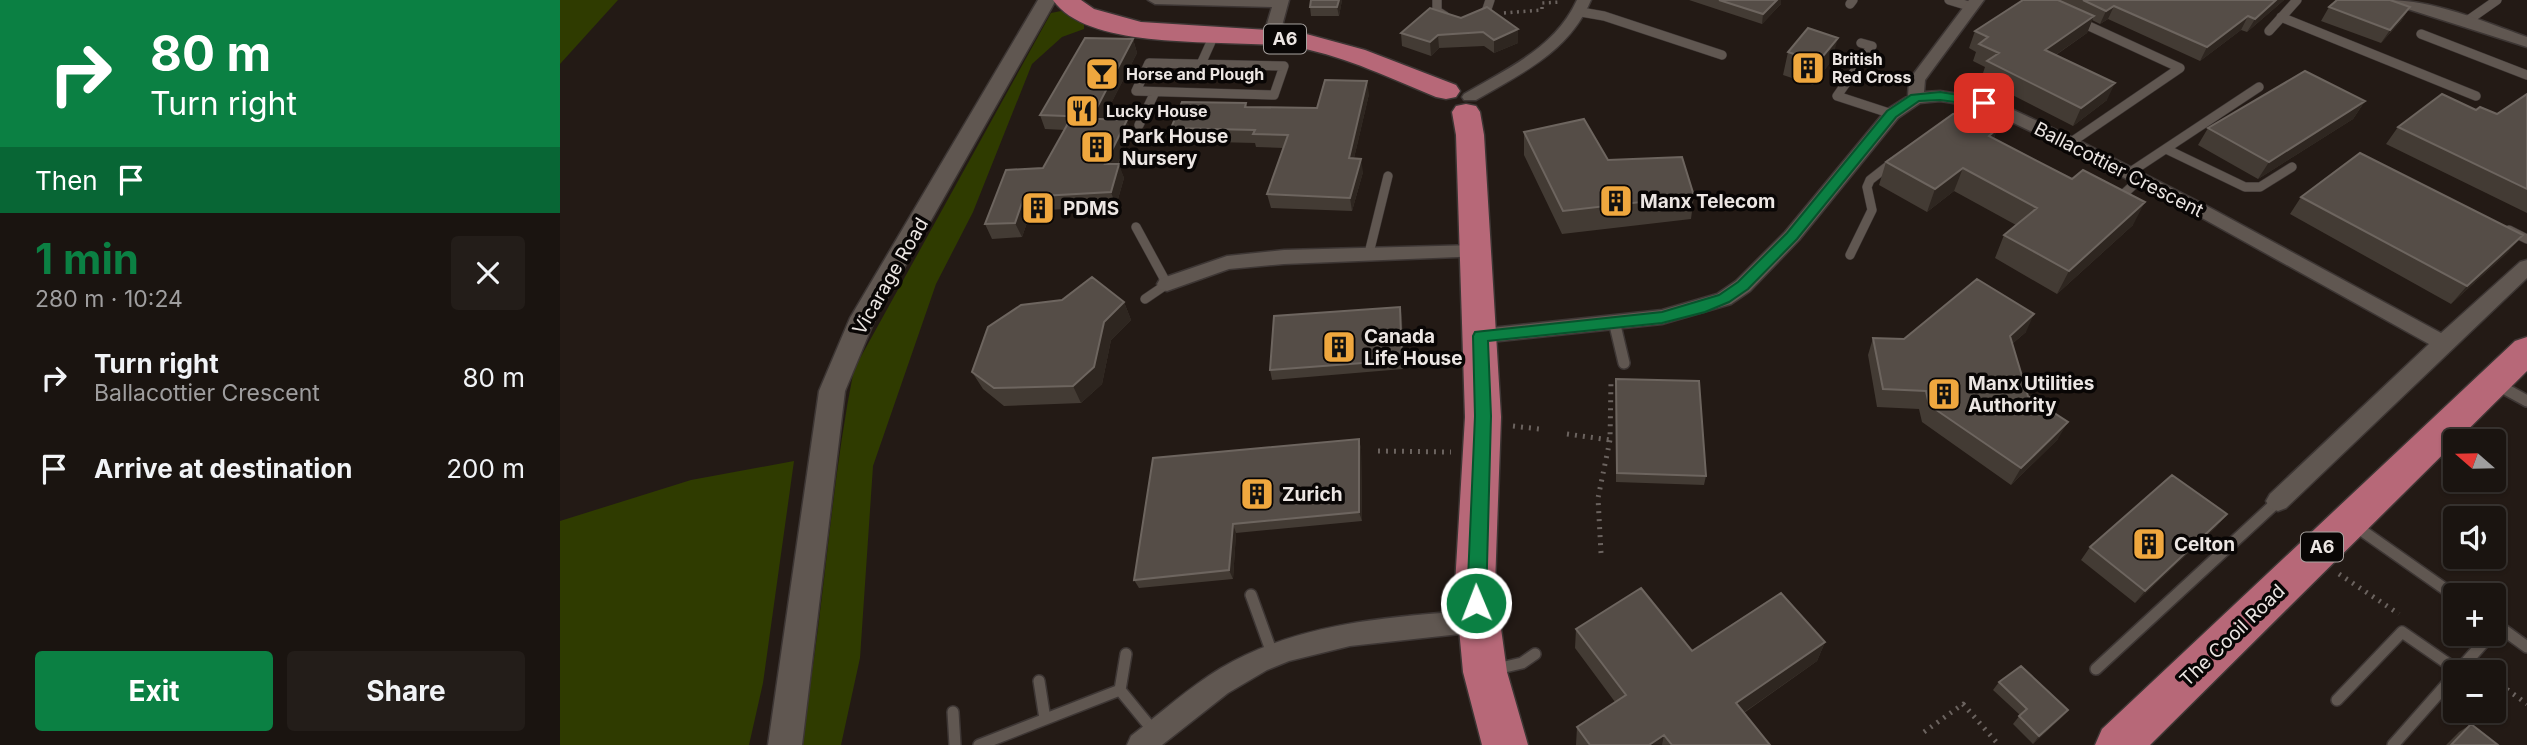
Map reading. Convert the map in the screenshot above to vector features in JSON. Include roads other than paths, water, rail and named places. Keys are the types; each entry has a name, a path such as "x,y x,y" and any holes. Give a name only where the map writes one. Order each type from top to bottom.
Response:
{"highway":[{"name":"A6","path":"1065,0 1075,11 1104,24 1144,32 1271,37 1298,40 1334,49 1381,64 1456,101"},
{"path":"1456,101 1476,251 1480,336 1483,416 1475,585 1485,672 1505,745"},
{"name":"The Cooil Road","path":"2118,745 2527,350"}],"street":[{"name":"Vicarage Road","path":"785,745 832,391 863,318 1047,0"},
{"path":"1155,0 1281,1 1271,37"},
{"path":"2394,0 2527,42"},
{"path":"1480,336 1662,317 1724,299 1743,286 1792,236 1892,114 1916,98 1917,80 1974,4"},
{"path":"1456,101 1547,50 1564,34 1582,6"},
{"name":"Ballacottier Crescent","path":"1916,98 1940,96 1984,103 2135,176 2443,343"},
{"path":"1167,284 1227,263 1284,257 1476,251"},
{"path":"2278,500 2527,267"},
{"path":"1153,741 1231,676 1273,656 1340,635 1478,621"}],"lane":[{"path":"1437,0 1437,11 1453,18"},
{"path":"1475,17 1486,12 1489,0"},
{"path":"1949,0 1974,4"},
{"path":"2269,31 2297,0"},
{"path":"2467,21 2497,0"},
{"path":"1582,6 1604,16 1722,55"},
{"path":"2068,17 2180,68 2070,143"},
{"path":"2281,17 2476,96"},
{"path":"1201,64 1214,33"},
{"path":"2421,34 2527,75"},
{"path":"1861,43 1872,46 1837,96 1892,114"},
{"path":"1150,63 1201,64 1284,66 1275,95 1136,91 1150,63"},
{"path":"2100,199 2112,205 2135,176 2166,149 2259,87"},
{"path":"1139,125 1155,92"},
{"path":"2166,149 2245,187 2260,187 2292,167"},
{"path":"1850,255 1872,210 1867,187 1870,180 1900,156"},
{"path":"1369,253 1388,176"},
{"path":"1136,227 1167,284 1145,299"},
{"path":"2503,227 2527,239"},
{"path":"1614,321 1624,363"},
{"path":"2492,382 2527,401"},
{"path":"2096,669 2278,500"},
{"path":"2348,521 2443,588"},
{"path":"1251,595 1273,656"},
{"path":"2337,700 2402,632 2443,660"},
{"path":"2506,635 2527,647"},
{"path":"2466,660 2478,646"},
{"path":"1126,654 1120,690 1153,741"},
{"path":"1485,672 1522,663 1535,654"},
{"path":"1039,681 1045,719"},
{"path":"2393,745 2443,686"},
{"path":"979,745 1120,690"},
{"path":"953,712 955,745"}],"place":[{"name":"British Red Cross","path":"1808,68"},
{"name":"Horse and Plough","path":"1102,74"},
{"name":"Lucky House","path":"1082,111"},
{"name":"Park House Nursery","path":"1097,147"},
{"name":"Manx Telecom","path":"1616,201"},
{"name":"PDMS","path":"1038,208"},
{"name":"Canada Life House","path":"1339,347"},
{"name":"Manx Utilities Authority","path":"1944,394"},
{"name":"Zurich","path":"1257,494"},
{"name":"Celton","path":"2149,544"}]}
